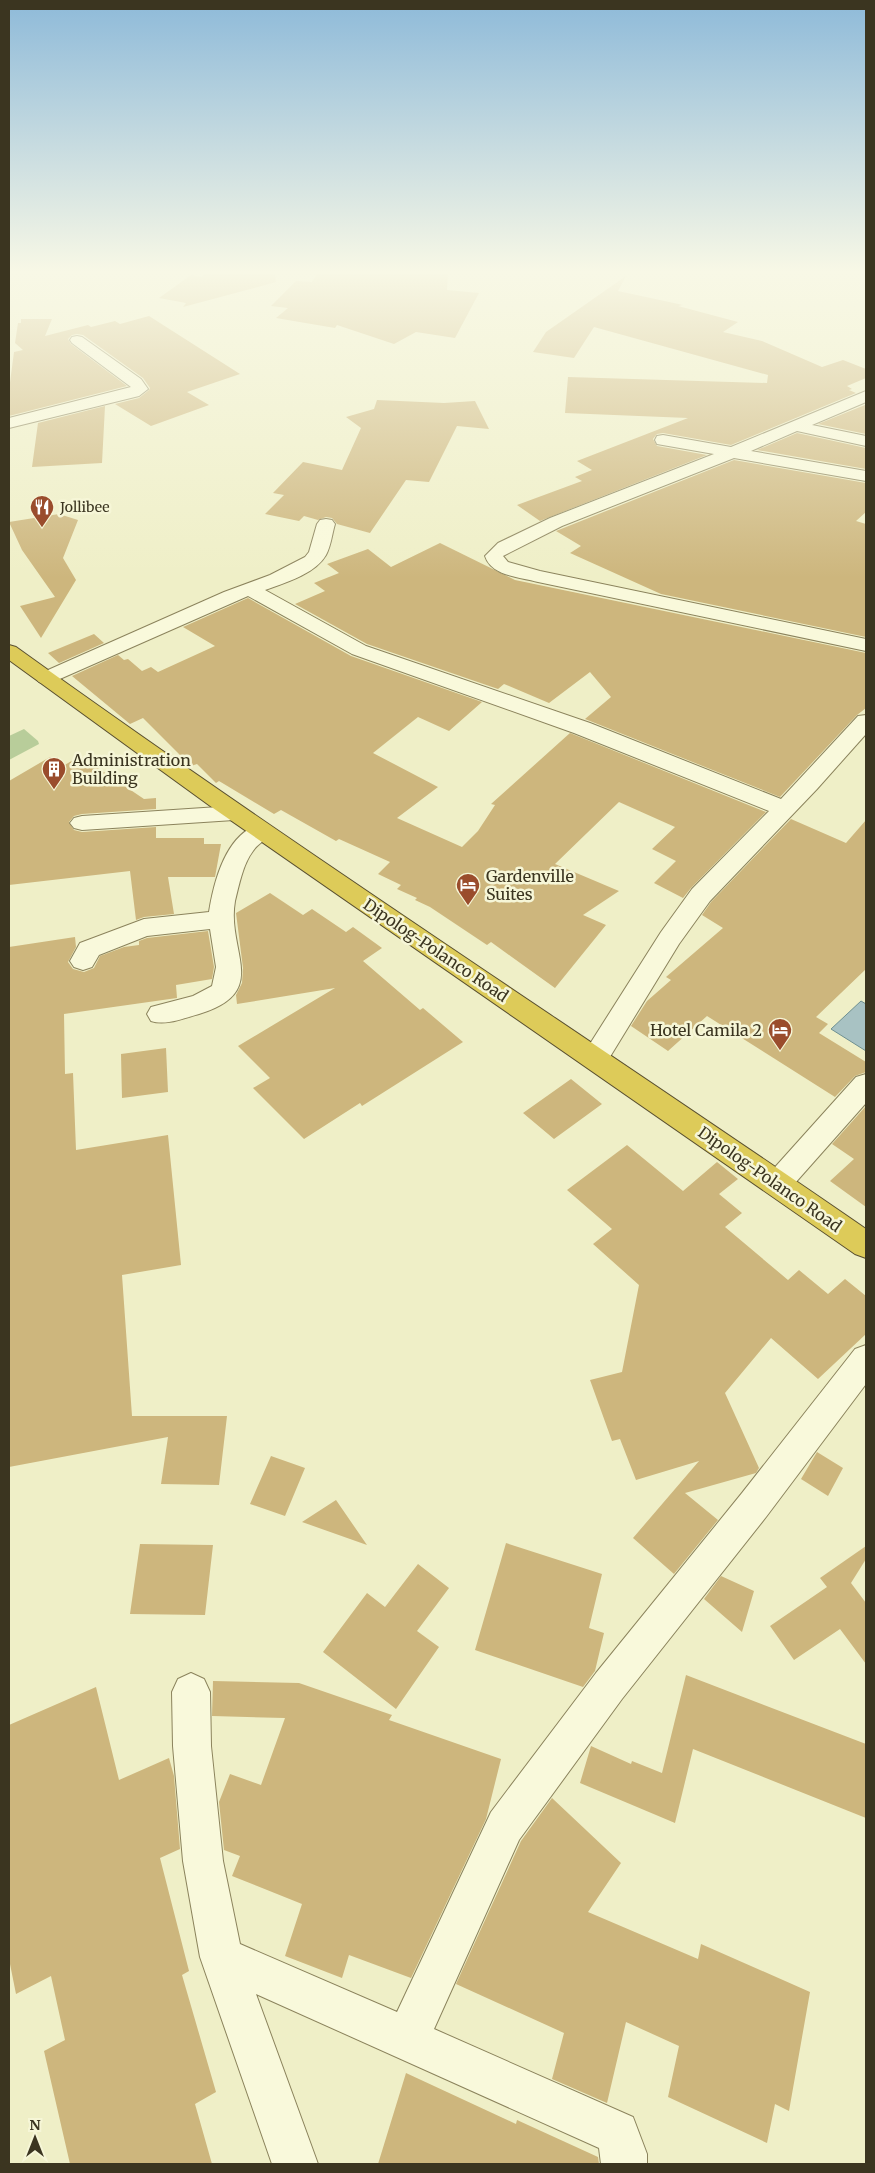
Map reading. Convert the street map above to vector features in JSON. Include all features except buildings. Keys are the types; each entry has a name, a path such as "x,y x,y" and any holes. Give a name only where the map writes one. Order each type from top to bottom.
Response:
{"highway":[{"name":"Dipolog-Polanco Road","path":"9,651 260,832 595,1058 866,1245"}],"street":[{"path":"9,423 133,393 140,389 136,382 127,375"},
{"path":"866,396 736,452 556,522 504,547 496,552 494,556 496,562 501,566 538,576 866,645"},
{"path":"795,426 866,441"},
{"path":"663,440 866,476"},
{"path":"46,678 85,659 277,578 312,561 318,553 326,524"},
{"path":"249,590 359,650 582,728 784,809"},
{"path":"595,1058 670,938 696,902 864,727"},
{"path":"82,823 234,813"},
{"path":"160,1014 212,1000 220,994 228,975 221,919 223,897 243,847 260,832"},
{"path":"83,961 89,949 144,928 221,919"},
{"path":"778,1183 866,1085"},
{"path":"407,2039 505,1826 609,1686 754,1505 866,1359"},
{"path":"192,1692 192,1746 203,1861 221,1957 295,2164"},
{"path":"221,1957 617,2134 624,2154 624,2164"}],"green space":[{"path":"24,729 39,744 9,760 9,736"}],"water":[{"path":"861,1001 866,1004 866,1051 831,1029"}],"place":[{"name":"Jollibee","path":"42,528"},
{"name":"Administration Building","path":"54,790"},
{"name":"Gardenville Suites","path":"468,906"},
{"name":"Hotel Camila 2","path":"780,1051"}]}
